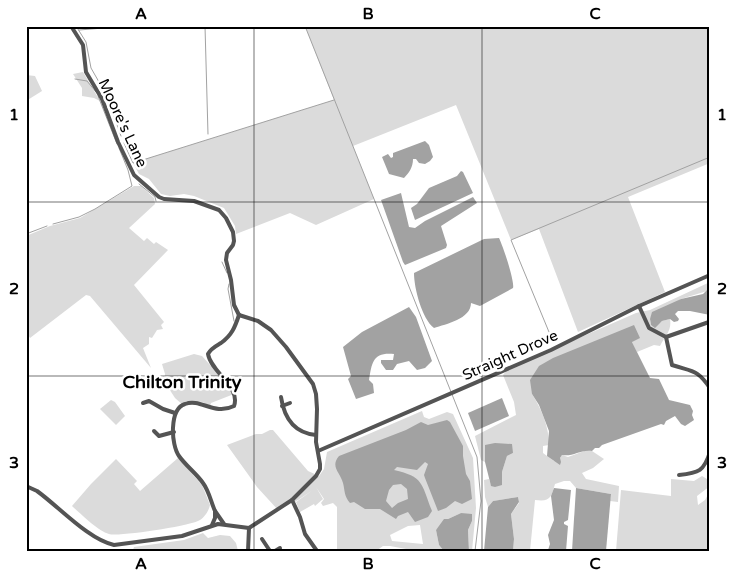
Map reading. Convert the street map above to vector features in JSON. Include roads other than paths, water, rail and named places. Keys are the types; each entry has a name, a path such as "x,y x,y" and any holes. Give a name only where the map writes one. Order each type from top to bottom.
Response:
{"street":[{"name":"Moore's Lane","path":"71,26 83,46 86,72 102,100 118,142 134,175 159,198 194,201 216,208 226,218 233,232 234,241 227,253 226,260 234,305 239,314"},
{"name":"Straight Drove","path":"318,451 551,350 639,306 710,275"},
{"path":"639,306 649,328 666,337 709,322"},
{"path":"26,486 37,491 90,534 107,544 121,545 182,536 212,525 224,524 249,528 292,500 318,473 320,464 316,435 316,394 310,380 271,330 258,321 239,314 234,331 210,350 208,354 213,366 234,394 236,400 234,406 225,409 214,409 188,403 181,406 175,413 174,432 177,452 203,483 215,511 224,524"},
{"path":"666,337 672,365 693,370 700,375 710,388"},
{"path":"281,397 282,406 287,418 297,429 306,434 316,435"},
{"path":"143,404 149,401 175,413"},
{"path":"282,406 290,403"},
{"path":"154,431 159,436 174,432"},
{"path":"679,474 694,473 706,465 710,452"},
{"path":"292,500 305,534 317,551"},
{"path":"212,525 215,511"},
{"path":"248,551 249,528"},
{"path":"262,538 270,551"},
{"path":"275,551 280,548"}],"waterway":[{"path":"76,26 86,42 91,68 107,96 121,136"},
{"path":"79,30 128,26"},
{"path":"205,26 208,134"},
{"path":"305,26 477,457 481,501 475,551"},
{"path":"75,79 87,81 96,92"},
{"path":"98,96 117,144"},
{"path":"124,143 133,163 334,100"},
{"path":"53,224 79,217 132,186 119,148"},
{"path":"549,332 511,240 710,157"},
{"path":"139,184 155,197 156,201"},
{"path":"26,234 47,226"},
{"path":"222,262 227,273"},
{"path":"229,284 228,289 234,321"}],"district":[{"name":"Chilton Trinity","path":"182,382"}]}
